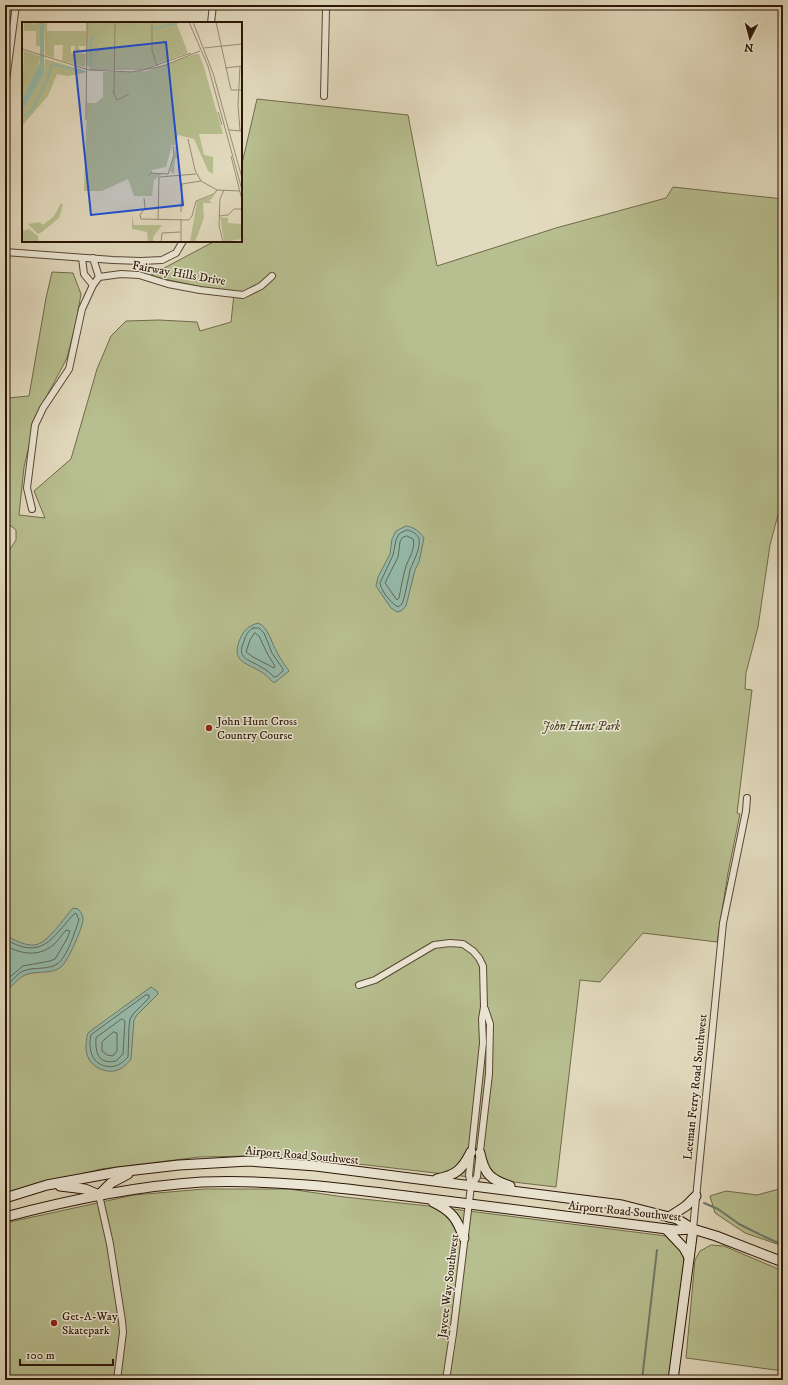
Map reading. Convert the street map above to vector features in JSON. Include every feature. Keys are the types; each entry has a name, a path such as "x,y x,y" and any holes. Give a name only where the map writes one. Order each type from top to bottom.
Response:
{"street":[{"path":"5,88 16,5"},
{"path":"211,22 213,5"},
{"path":"324,96 327,5"},
{"path":"5,252 82,258 141,261 162,260 176,253 182,242"},
{"path":"82,258 84,274 93,285"},
{"path":"32,509 27,488 35,425 43,408 68,369 82,309 93,285 99,277 93,258"},
{"name":"Fairway Hills Drive","path":"99,277 121,274 139,275 168,284 200,290 243,295 261,286 272,276"},
{"name":"Leeman Ferry Road Southwest","path":"674,1380 693,1229 723,923 748,798"},
{"name":"Jaycee Way Southwest","path":"359,985 375,980 434,945 450,943 463,944 473,951 483,966 483,1043 476,1153 477,1176 470,1195 454,1334 446,1380"},
{"path":"424,1180 449,1176 457,1172 476,1153 490,1177 498,1182 525,1192"},
{"name":"Airport Road Southwest","path":"5,1198 47,1185 118,1172 179,1165 249,1161 316,1166 424,1180 470,1195 666,1229 693,1229"},
{"path":"99,1195 111,1183 140,1169"},
{"name":"Airport Road Southwest","path":"5,1217 99,1195 171,1184 247,1182 322,1186 422,1198 525,1192 622,1205 677,1219 693,1229"},
{"path":"47,1185 85,1189 99,1195"},
{"path":"99,1195 110,1244 122,1321 123,1332 116,1380"},
{"path":"669,1217 686,1206 696,1196"},
{"path":"422,1198 447,1209 455,1218 464,1238"},
{"path":"666,1229 679,1242 689,1257"},
{"path":"693,1229 716,1236 783,1262"}],"green space":[{"name":"John Hunt Park","path":"257,99 408,115 437,266 556,228 666,198 673,187 783,199 783,496 770,545 758,627 746,673 745,689 752,690 737,813 740,814 728,873 717,942 643,933 600,982 580,980 556,1187 315,1159 251,1156 199,1157 101,1169 5,1193 5,557 16,540 16,530 5,521 5,460 8,398 29,396 52,272 73,273 81,294 67,358 42,405 33,429 24,467 19,515 45,518 34,491 71,459 97,369 111,336 126,321 159,320 197,322 200,331 231,322 234,294 151,275 213,242 242,242 242,164"},
{"path":"783,1188 783,1246 745,1233 715,1213 710,1196 726,1191 757,1195"},
{"path":"204,1189 289,1189 666,1236 678,1246 684,1260 672,1380 5,1380 5,1223 134,1195"},
{"path":"711,1245 724,1246 783,1271 783,1371 686,1358 695,1260 700,1251"}],"water":[{"path":"406,526 416,530 424,538 419,562 415,570 406,606 401,611 397,612 391,608 376,586 378,577 390,554 392,539 396,531"},
{"path":"258,623 265,628 289,671 274,683 260,671 244,663 238,656 238,646 243,633 249,627"},
{"path":"73,908 80,911 83,920 74,945 64,964 53,971 32,973 21,977 5,994 5,935 19,942 35,945 45,940 56,930"},
{"path":"151,987 157,991 158,994 134,1020 131,1059 123,1067 116,1071 106,1071 97,1067 90,1061 87,1054 86,1044 89,1032"}],"waterway":[{"path":"704,1203 718,1209 739,1224 783,1245"},
{"path":"642,1380 657,1250"}],"place":[{"name":"John Hunt Cross Country Course","path":"209,728"},
{"name":"Get-A-Way Skatepark","path":"54,1323"}]}
